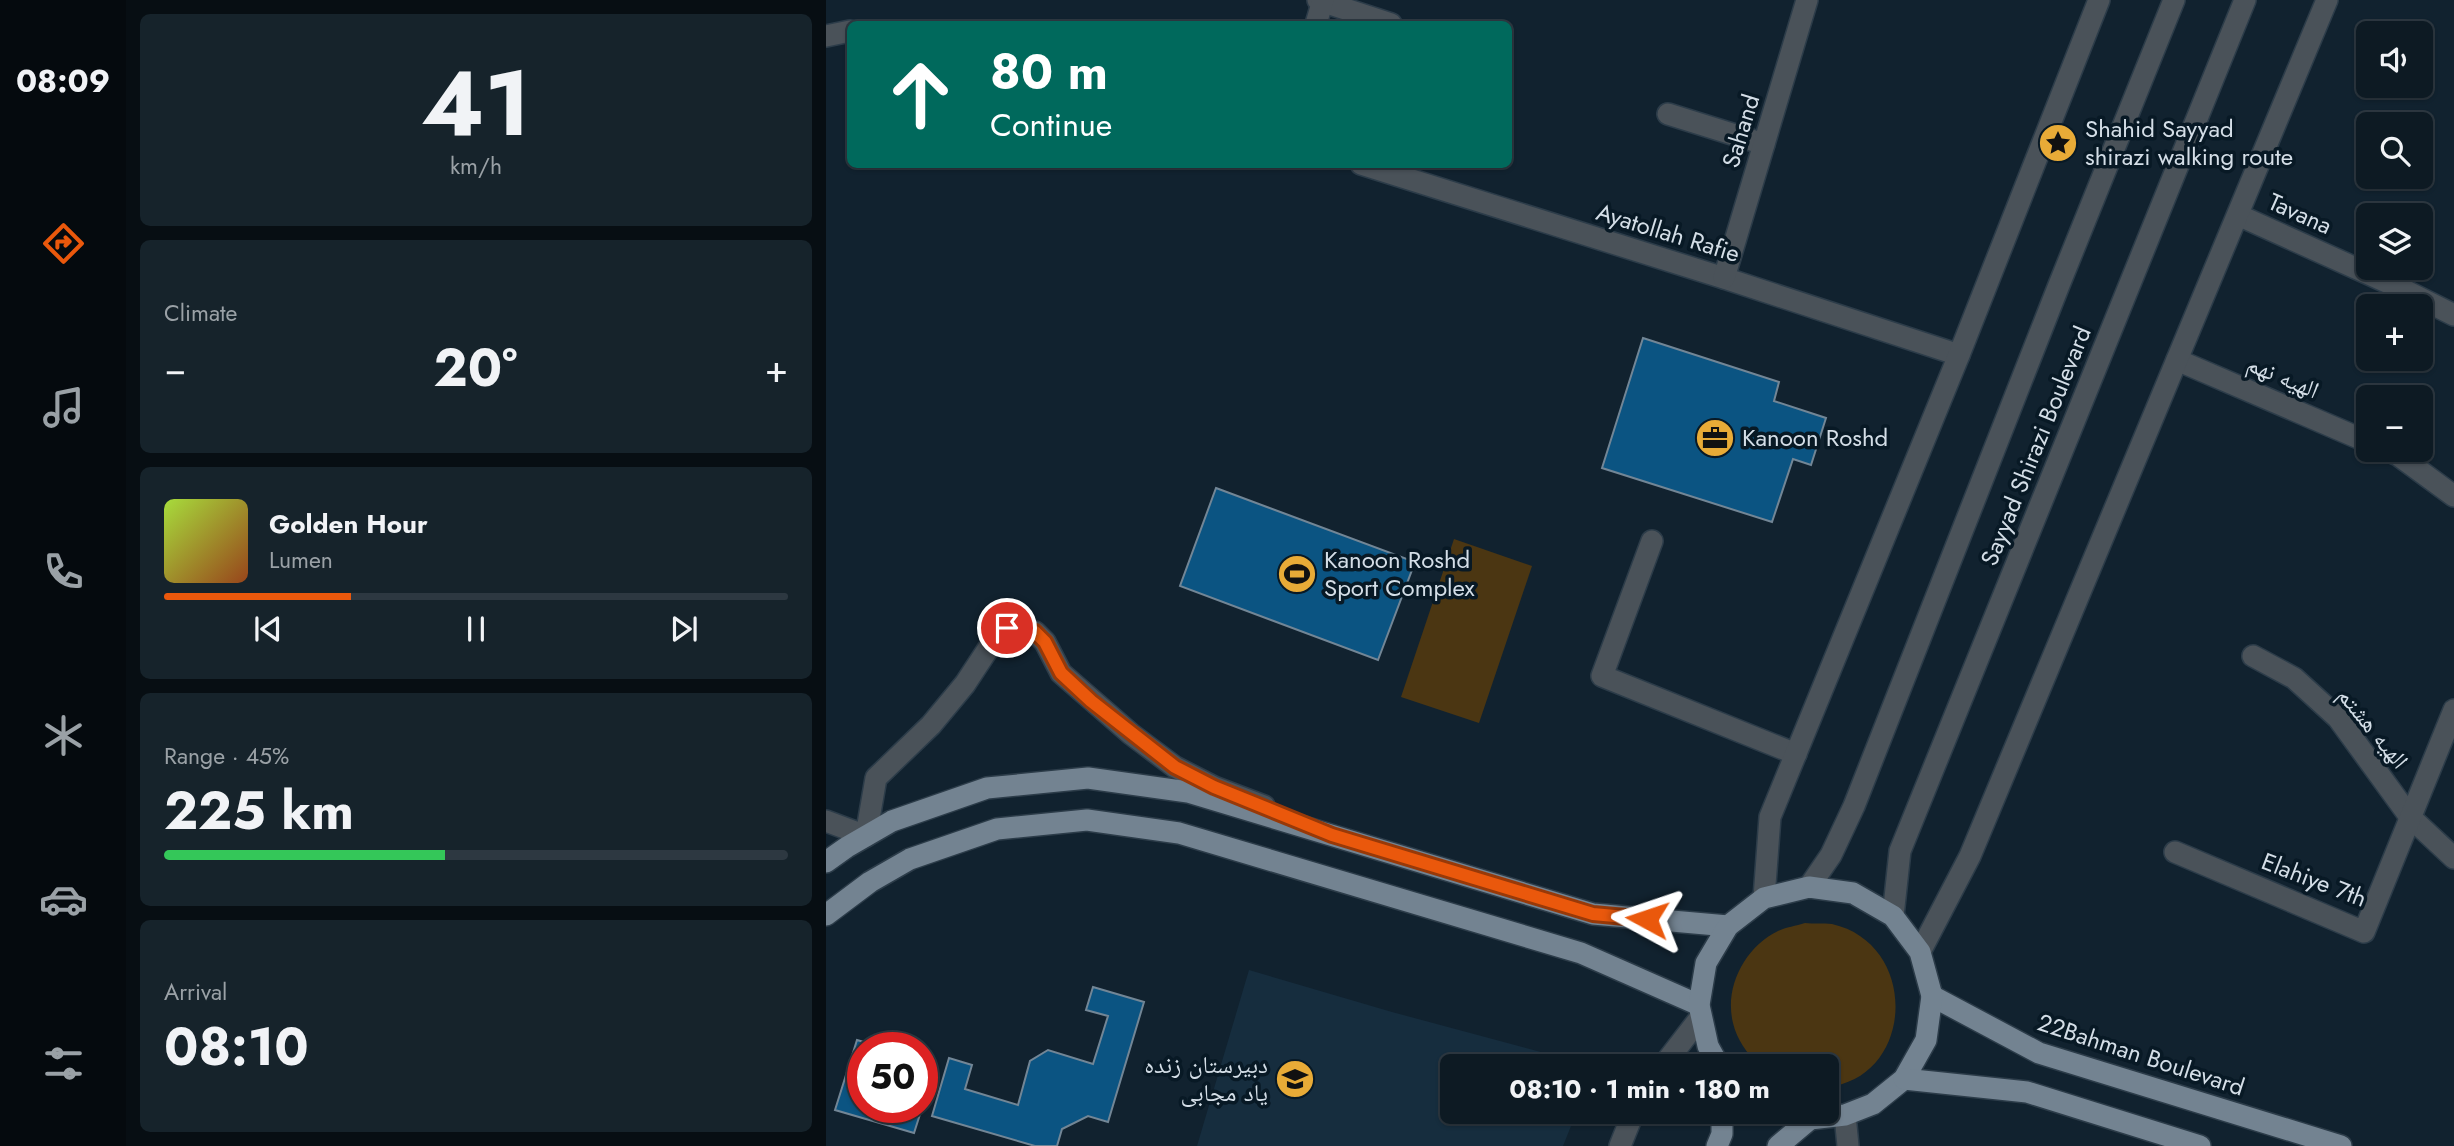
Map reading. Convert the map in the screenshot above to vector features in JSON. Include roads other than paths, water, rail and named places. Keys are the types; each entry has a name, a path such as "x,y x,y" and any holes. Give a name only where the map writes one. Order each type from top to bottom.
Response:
{"main road":[{"path":"826,862 892,821 987,788 1088,778 1188,792 1593,914 1728,926"},
{"path":"826,915 870,882 910,859 996,829 1087,820 1179,833 1581,953 1700,1011"},
{"path":"1713,1054 1700,1011 1706,963 1728,926 1764,898 1809,887 1853,893 1893,916 1920,952 1932,996 1926,1040 1904,1079 1873,1104 1839,1116"},
{"name":"22Bahman Boulevard","path":"1932,996 2039,1053 2341,1146"},
{"path":"1904,1079 2026,1092 2200,1146"},
{"path":"1717,1146 1722,1134 1722,1124"},
{"path":"1778,1146 1804,1124"}],"street":[{"path":"1317,21 1321,0 1382,21"},
{"name":"Sahand","path":"1724,278 1807,0"},
{"path":"1764,898 1770,817 1959,355 2099,0"},
{"name":"Sayyad Shirazi Boulevard","path":"1809,887 1831,855 1853,806 2174,0"},
{"name":"Sayyad Shirazi Boulevard","path":"1893,916 1900,851 2245,0"},
{"path":"1920,952 1970,856 2327,0"},
{"path":"826,36 847,32"},
{"path":"1668,114 1764,144"},
{"name":"Ayatollah Rafie","path":"1374,168 1959,355"},
{"name":"Tavana","path":"2238,215 2454,315"},
{"name":"الهیه نهم","path":"2177,360 2356,437"},
{"path":"2408,462 2454,496"},
{"path":"1652,541 1602,676 1796,754"},
{"path":"826,821 866,836 877,778 931,725 1007,628 1035,632 1045,642 1061,673 1131,734 1175,767 1214,787 1332,835"},
{"name":"الهیه هشتم","path":"2253,656 2294,678 2338,718 2410,817 2454,859"},
{"path":"2410,817 2454,710"},
{"name":"Elahiye 7th","path":"2175,852 2364,932 2410,817"},
{"path":"1671,1054 1700,1011"},
{"path":"1845,1115 1848,1146"},
{"path":"1620,1146 1629,1124"}],"place":[{"name":"Shahid Sayyad shirazi walking route","path":"2058,143"},
{"name":"Kanoon Roshd","path":"1715,438"},
{"name":"Kanoon Roshd Sport Complex","path":"1297,574"},
{"name":"دبیرستان زنده یاد مجابی","path":"1295,1079"}]}
